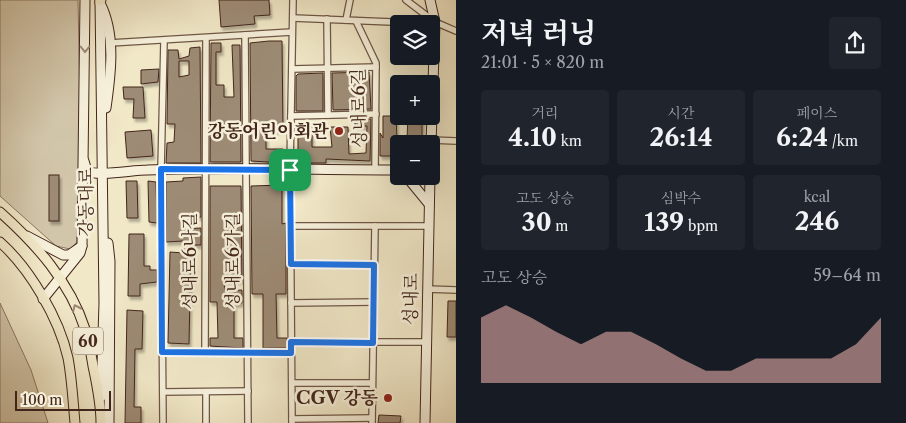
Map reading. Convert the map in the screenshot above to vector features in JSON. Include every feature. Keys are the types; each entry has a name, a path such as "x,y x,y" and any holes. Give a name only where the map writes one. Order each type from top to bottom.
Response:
{"main road":[{"name":"강동대로","path":"60,280 80,253 82,246 85,0"},
{"name":"강동대로","path":"100,0 104,303 101,423"},
{"path":"100,0 108,18 110,43 110,73 103,133"},
{"path":"430,0 433,15"},
{"path":"431,135 434,65"},
{"path":"84,161 87,171 94,174 102,174"},
{"name":"성내로6길","path":"102,174 120,170 161,169 390,170"},
{"path":"413,185 429,204"},
{"name":"성내로","path":"425,423 430,185"},
{"path":"103,210 110,261 109,423"},
{"name":"강동대로","path":"0,212 27,236 52,266 71,296 86,329 101,404"},
{"path":"27,236 62,255 69,255 82,246"},
{"name":"60","path":"0,242 38,288 65,348 75,423"},
{"path":"43,299 60,280"}],"street":[{"path":"293,0 290,170 292,421 372,420 375,226"},
{"path":"346,20 350,0"},
{"path":"406,0 426,15"},
{"path":"293,18 390,21"},
{"path":"327,19 328,115"},
{"name":"성내로6길","path":"356,21 376,66 376,170"},
{"path":"440,24 456,31"},
{"path":"110,43 292,32"},
{"path":"246,36 248,170"},
{"path":"206,38 206,169"},
{"path":"163,423 161,169 164,41"},
{"path":"292,69 376,66"},
{"path":"291,116 376,114"},
{"path":"440,142 456,141"},
{"name":"성내로6나길","path":"205,353 206,169"},
{"name":"성내로6가길","path":"248,170 248,423"},
{"path":"290,226 428,226"},
{"path":"291,264 374,265"},
{"path":"427,289 456,290"},
{"path":"291,303 374,302"},
{"path":"291,342 427,342"},
{"path":"162,352 291,353"},
{"path":"292,383 372,383"},
{"path":"163,392 248,391"},
{"path":"206,392 206,423"}],"shaded area":[{"path":"0,0 78,0 80,103 77,242 70,249 56,246 0,196"},
{"path":"0,303 31,370 48,423 0,423"}],"building":[{"path":"219,0 269,0 270,15 254,16 255,24 221,27"},
{"path":"282,41 283,130 266,131 266,149 283,149 283,153 286,153 285,163 251,161 250,43"},
{"path":"211,43 221,43 221,52 216,52 216,85 224,85 224,97 234,97 232,45 240,45 241,162 210,162"},
{"path":"200,47 201,163 166,163 167,143 174,142 175,124 167,124 168,50 178,50 179,59 189,56 190,48","holes":["179,61 189,61 189,75 179,77"]},
{"path":"159,69 158,82 141,84 141,70"},
{"path":"369,72 371,109 333,110 332,73"},
{"path":"323,73 323,111 296,111 296,76 298,74"},
{"path":"123,87 143,87 145,118 133,118 134,99 124,99"},
{"path":"383,116 390,116 390,125 396,125 397,135 390,135 390,156 380,156 380,133 383,138"},
{"path":"355,119 371,119 370,161 326,159 326,163 295,163 295,152 298,152 298,126 312,126 312,147 332,147 330,127 348,127 349,154 366,153 367,126 355,126"},
{"path":"408,125 422,125 422,135 407,135"},
{"path":"151,130 153,156 127,158 125,132"},
{"path":"49,175 59,175 59,221 49,221"},
{"path":"201,177 201,217 181,218 181,229 201,228 201,245 191,245 189,344 168,343 170,252 183,253 183,241 166,242 166,182 183,181 183,178"},
{"path":"126,181 137,181 138,218 127,218"},
{"path":"148,181 156,182 157,223 149,222"},
{"path":"282,185 282,224 286,223 286,294 276,294 277,338 287,338 287,348 263,348 263,294 252,294 251,186"},
{"path":"210,186 241,186 242,280 224,281 225,291 242,290 242,303 234,304 234,338 243,338 243,348 210,346 210,338 218,338 217,302 210,302"},
{"path":"129,234 144,234 144,266 150,266 150,270 157,270 157,282 140,284 140,296 128,296"},
{"path":"448,301 456,301 456,337 447,337"},
{"path":"127,310 143,311 142,349 135,349 134,407 141,407 141,423 125,423"},
{"path":"379,415 401,416 400,423 378,423"}],"place":[{"name":"강동어린이회관","path":"339,131"},
{"name":"CGV 강동","path":"388,398"}],"route":[{"path":"161,169 290,170 291,264 374,265 373,343 291,342 291,353 162,352 161,169"}]}
